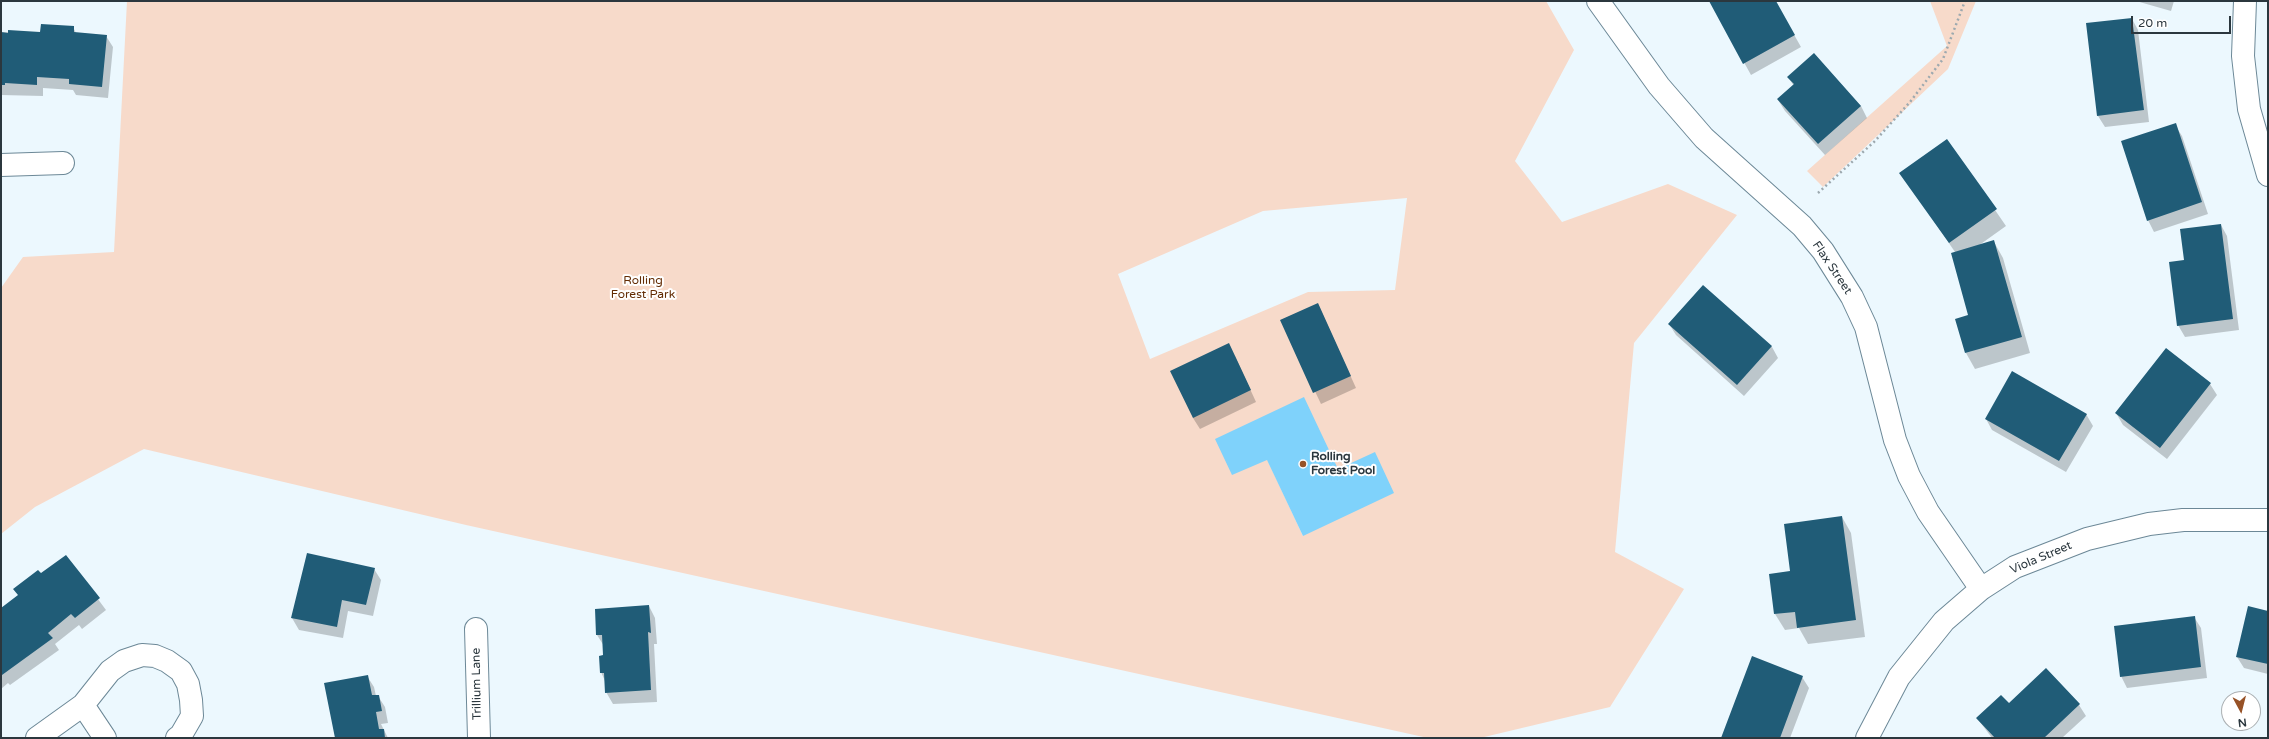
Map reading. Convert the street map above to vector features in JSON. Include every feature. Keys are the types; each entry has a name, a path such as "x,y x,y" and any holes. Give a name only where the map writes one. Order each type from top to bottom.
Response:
{"street":[{"name":"Flax Street","path":"1598,1 1659,86 1704,138 1802,226 1824,251 1852,297 1866,327 1895,440 1910,476 1928,512 1981,589"},
{"path":"2245,1 2243,56 2249,109 2268,175"},
{"path":"1,165 63,163"},
{"name":"Viola Street","path":"1867,738 1899,678 1944,621 1981,589 2015,567 2087,539 2149,524 2183,520 2268,520"},
{"name":"Trillium Lane","path":"476,629 479,738"},
{"path":"37,738 84,705 110,671 124,661 142,655 155,656 167,661 181,671 188,684 192,716 181,735 177,738"},
{"path":"84,705 105,738"}],"path":[{"path":"1818,193 1875,141 1910,102 1943,59 1965,1"}],"green space":[{"name":"Rolling Forest Park","path":"127,1 1546,1 1574,50 1515,161 1562,222 1668,184 1737,215 1634,343 1615,552 1684,589 1610,707 1480,738 1428,738 466,525 144,449 35,507 1,534 1,288 23,257 114,252","holes":["1407,198 1395,290 1308,292 1150,359 1118,274 1263,211","1267,459 1338,469 1303,536"]},
{"path":"1930,1 1976,1 1948,69 1823,187 1807,171 1947,46"}],"water":[{"name":"Rolling Forest Pool","path":"1304,397 1338,469 1375,452 1394,493 1303,536 1267,460 1232,475 1215,439"}],"building":[{"path":"1709,1 1776,1 1795,35 1743,64"},
{"path":"2132,18 2144,110 2097,116 2086,23"},
{"path":"41,24 74,26 74,32 107,35 102,87 69,84 69,79 37,77 37,85 5,83 5,85 1,85 1,32 8,33 8,30 40,32"},
{"path":"1814,53 1861,106 1818,144 1777,99 1794,84 1787,77"},
{"path":"2176,123 2202,202 2147,221 2121,141"},
{"path":"1947,139 1997,209 1949,243 1899,173"},
{"path":"2221,224 2233,319 2177,326 2169,262 2184,260 2180,229"},
{"path":"1994,240 2022,337 1965,353 1955,319 1968,315 1951,253"},
{"path":"1703,285 1772,346 1737,385 1668,324"},
{"path":"1318,303 1351,376 1313,393 1280,320"},
{"path":"1229,343 1251,390 1193,418 1170,371"},
{"path":"2166,348 2211,383 2160,448 2115,413"},
{"path":"2012,371 2087,414 2059,461 1985,419"},
{"path":"1842,516 1856,620 1797,628 1795,612 1774,614 1769,574 1790,571 1784,524"},
{"path":"307,553 375,568 366,605 342,600 337,627 291,618"},
{"path":"66,555 100,598 75,618 71,614 48,633 53,638 2,675 1,608 18,595 13,589 38,570 41,573"},
{"path":"649,605 651,633 648,632 651,690 605,693 604,673 600,673 599,656 603,655 602,635 596,635 595,609"},
{"path":"2248,606 2268,611 2268,664 2236,657"},
{"path":"2195,616 2201,667 2120,677 2114,626"},
{"path":"1752,656 1803,676 1780,738 1721,738"},
{"path":"2046,668 2080,704 2044,738 1995,738 1976,718 2001,695 2009,703"},
{"path":"368,675 372,695 379,695 382,711 376,712 379,729 384,729 385,738 335,738 324,683"}],"place":[{"name":"Rolling Forest Pool","path":"1303,464"}]}
